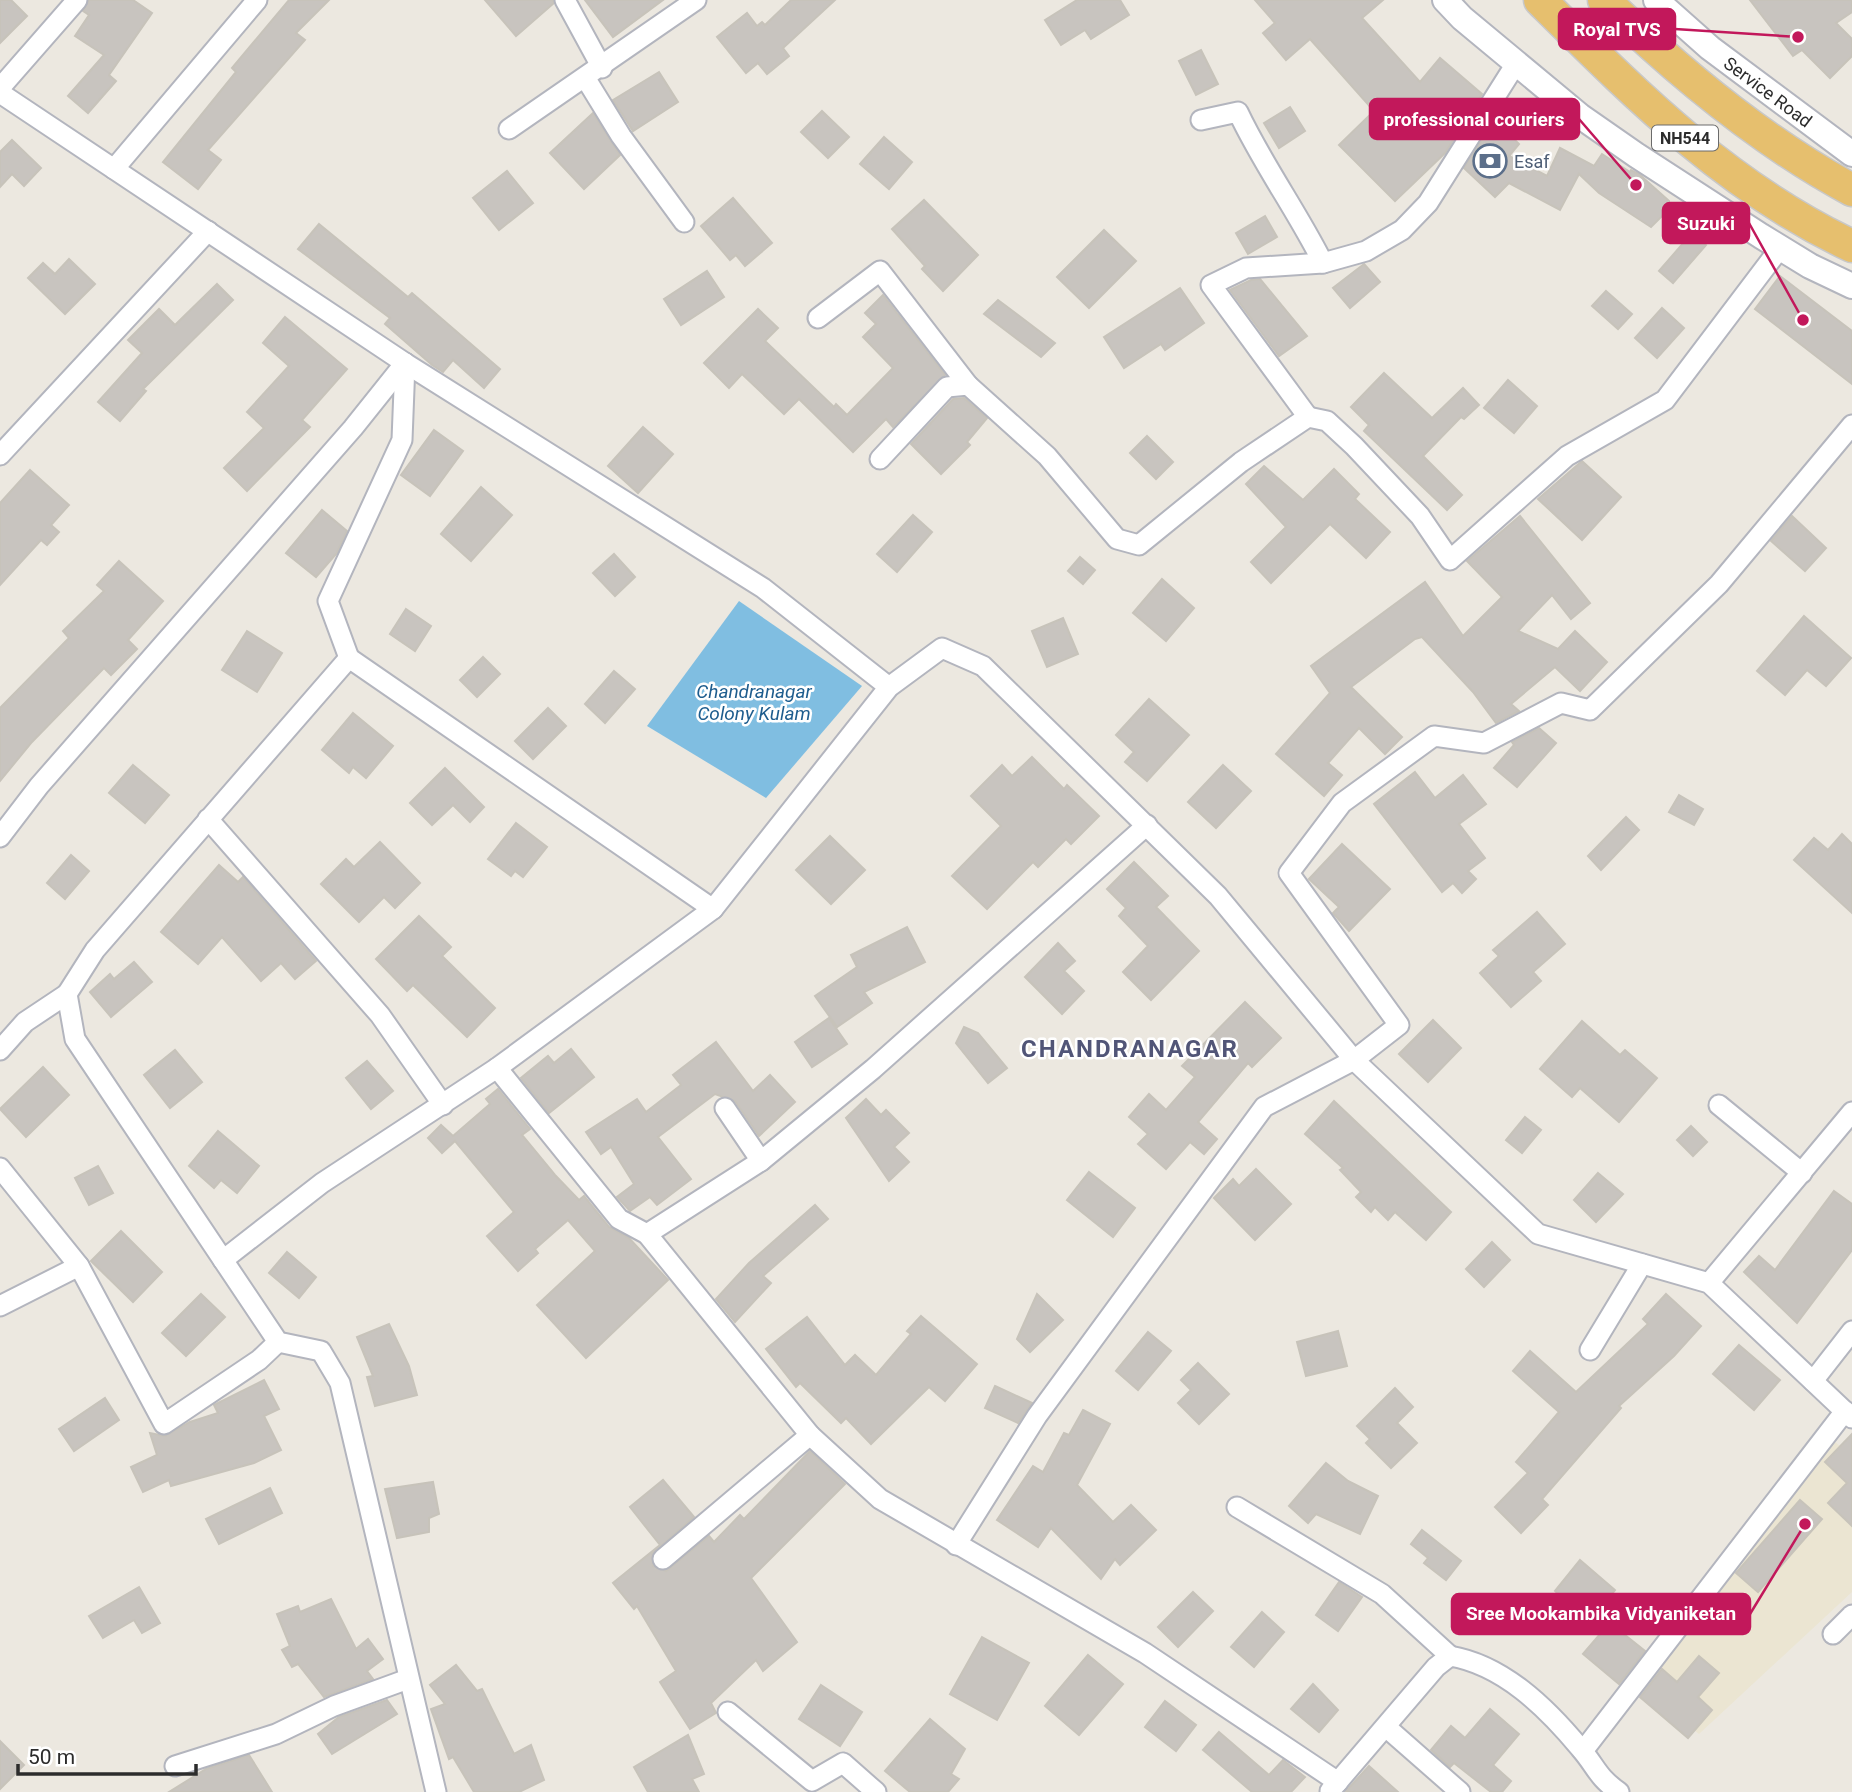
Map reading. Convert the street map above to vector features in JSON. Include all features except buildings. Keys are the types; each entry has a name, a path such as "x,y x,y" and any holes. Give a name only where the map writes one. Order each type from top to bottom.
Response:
{"highway":[{"name":"NH544","path":"1540,0 1666,124 1755,192 1852,246"},
{"name":"NH544","path":"1604,0 1641,35 1722,102 1815,170 1852,190"}],"street":[{"path":"77,0 0,90 405,363 763,588 889,687"},
{"path":"114,169 257,0"},
{"path":"565,0 621,136 684,222"},
{"path":"509,129 594,73 696,0"},
{"path":"1445,0 1462,19 1580,116 1780,248 1852,286"},
{"name":"Service Road","path":"1656,0 1710,48 1852,154"},
{"path":"1517,62 1428,202 1402,230 1366,251 1324,263 1246,268 1211,285 1308,417 1327,421 1353,446 1420,516 1450,560 1567,456 1665,400 1780,248"},
{"path":"1201,120 1238,112 1259,157 1297,212 1324,263"},
{"path":"0,456 208,232"},
{"path":"818,318 880,271 968,385 1047,456 1117,539 1139,545 1241,462 1308,417"},
{"path":"405,363 402,440 328,601 349,658 713,909"},
{"path":"0,837 39,786 344,438 405,363"},
{"path":"880,459 947,387 968,385"},
{"path":"956,1545 1037,1416 1264,1107 1354,1060 1399,1025 1289,873 1342,803 1434,736 1484,743 1561,703 1590,710 1719,583 1852,425"},
{"path":"223,1260 322,1183 497,1068 713,909 889,687 942,648 983,666 1147,825 1218,896 1354,1060 1538,1234 1709,1283 1848,1415 1583,1751"},
{"path":"0,1050 25,1022 67,995 95,950 349,658"},
{"path":"208,819 380,1015 443,1105"},
{"path":"647,1234 761,1161 883,1061 1147,825"},
{"path":"67,995 75,1039 278,1342 321,1351 340,1383 436,1792"},
{"path":"497,1068 619,1219 647,1234 810,1435 880,1499 1145,1653 1334,1787 1436,1667 1450,1656"},
{"path":"1719,1105 1802,1172"},
{"path":"725,1108 761,1161"},
{"path":"1709,1283 1852,1112"},
{"path":"0,1168 79,1266 164,1424 259,1360 278,1342"},
{"path":"1590,1350 1642,1264"},
{"path":"0,1306 79,1266"},
{"path":"1813,1381 1852,1331"},
{"path":"663,1559 810,1435"},
{"path":"1237,1507 1382,1594 1450,1656 1474,1660 1508,1680 1546,1709 1583,1751 1601,1780 1619,1792"},
{"path":"1833,1634 1852,1615"},
{"path":"175,1766 276,1734 334,1706 408,1679"},
{"path":"728,1712 812,1781 843,1763 876,1792"},
{"path":"1386,1727 1460,1792"}],"shaded area":[{"path":"1829,1437 1852,1456 1852,1592 1699,1734 1632,1680"}],"water":[{"name":"Chandranagar Colony Kulam","path":"739,601 862,686 766,798 647,726"}],"place":[{"name":"Royal TVS","path":"1798,37"},
{"name":"Esaf","path":"1490,161"},
{"name":"professional couriers","path":"1636,185"},
{"name":"Suzuki","path":"1803,320"},
{"name":"Sree Mookambika Vidyaniketan","path":"1805,1524"}],"district":[{"name":"CHANDRANAGAR","path":"1130,1049"}]}
